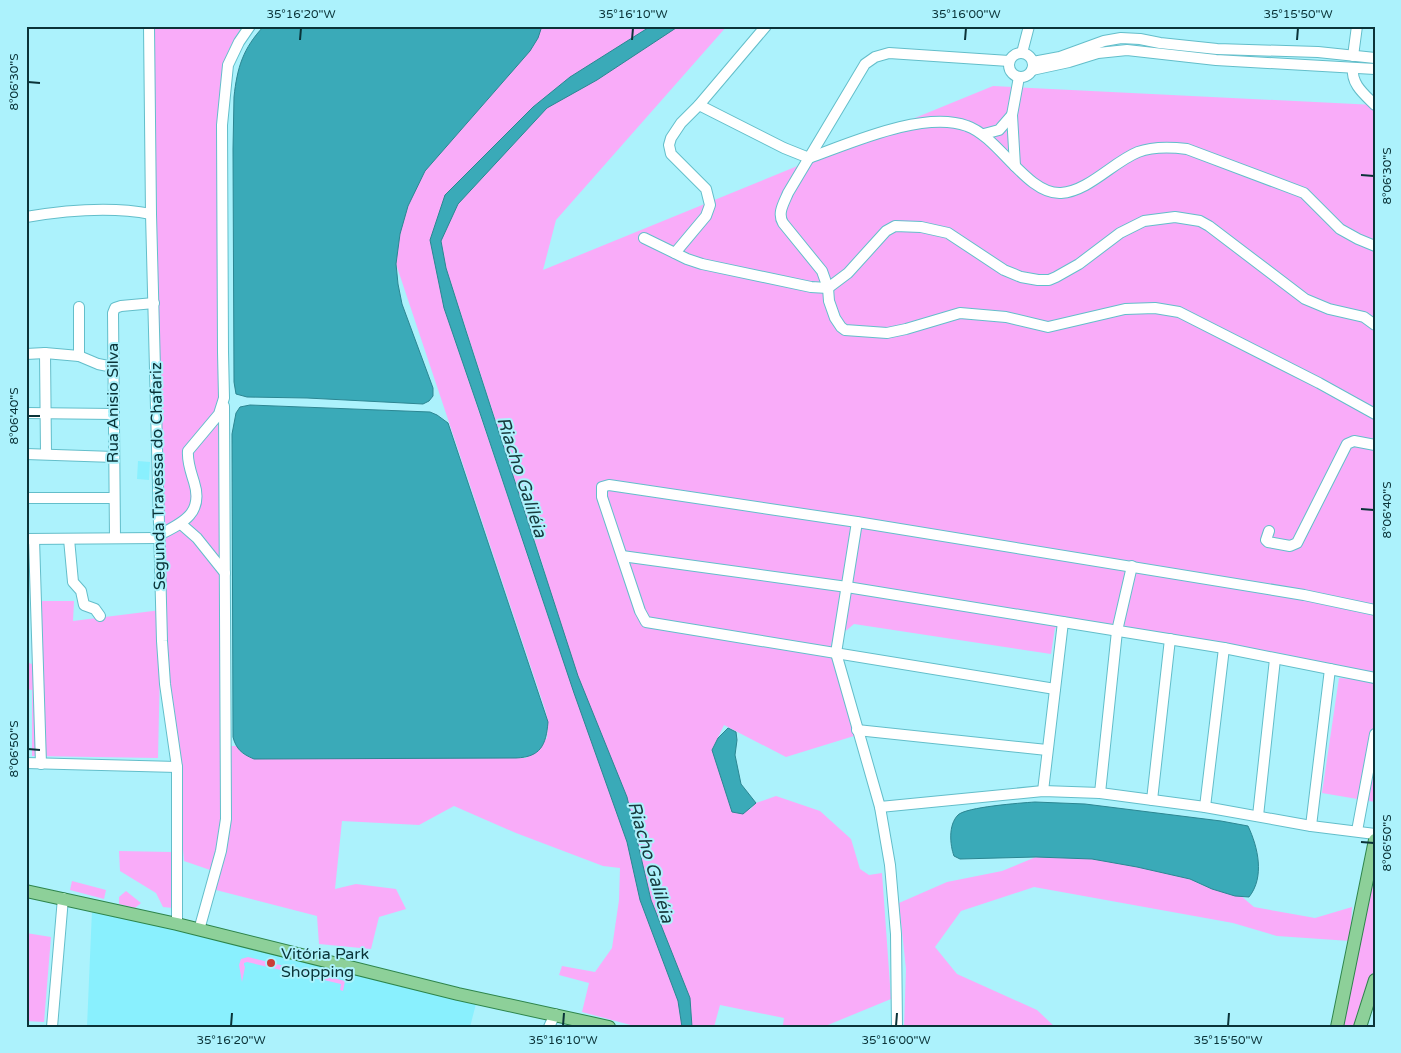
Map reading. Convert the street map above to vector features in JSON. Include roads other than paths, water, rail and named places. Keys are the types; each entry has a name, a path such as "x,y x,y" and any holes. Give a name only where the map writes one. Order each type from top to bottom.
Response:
{"main road":[{"path":"1337,1027 1375,840"},
{"path":"26,891 177,924 458,994 609,1027"},
{"path":"1360,1027 1375,980"}],"street":[{"name":"Segunda Travessa do Chafariz","path":"149,26 151,214 162,641 165,684 177,767 177,924"},
{"path":"199,930 221,851 226,819 222,322 223,116 228,66 239,42 250,26"},
{"path":"675,253 706,216 710,206 706,189 671,154 670,145 674,132 766,26"},
{"path":"1022,53 1029,26"},
{"path":"1357,26 1352,68 1353,80 1375,105"},
{"path":"1032,66 1104,41 1121,38 1140,38 1160,43 1217,49 1318,52 1375,58"},
{"path":"1032,66 1069,62 1098,53 1127,50 1216,60 1375,69"},
{"path":"1009,62 889,53 875,57 865,64 788,193 781,209 780,219 820,267 828,288 828,301 841,327 845,330 860,332 887,333 960,313 1006,317 1048,327 1125,309 1155,308 1179,312 1319,383 1375,414"},
{"path":"1022,53 1029,56 1032,66 1027,76 1019,77 1011,72 1009,62 1016,54 1022,53"},
{"path":"1352,68 1353,56"},
{"path":"1015,166 1012,115 1019,77"},
{"path":"699,104 792,152 809,158 874,135 922,123 954,122 984,134 1015,166 1039,187 1048,192 1062,193 1076,189 1137,153 1150,148 1169,147 1187,149 1304,193 1340,228 1358,239 1375,246"},
{"path":"984,134 999,130 1012,115"},
{"path":"26,217 106,209 131,210 151,214"},
{"path":"644,238 687,260 712,267 811,287 828,288 848,273 886,231 895,226 904,225 948,233 1004,270 1029,279 1044,280 1056,277 1079,264 1120,233 1134,225 1144,221 1175,217 1200,221 1209,226 1305,299 1329,309 1364,317 1375,324"},
{"name":"Rua Anisio Silva","path":"115,538 114,309 120,306 154,302"},
{"path":"79,307 79,356"},
{"path":"26,354 45,352 79,356 98,364 113,367"},
{"path":"45,352 46,454"},
{"path":"42,764 30,539 159,536 181,524 193,512 196,496 188,451 219,414 224,398"},
{"path":"26,413 114,414"},
{"path":"1269,531 1266,540 1268,542 1290,546 1297,543 1347,444 1354,441 1375,444"},
{"path":"26,454 114,457"},
{"path":"1055,689 646,622 640,612 601,489 604,485 857,522 1304,595 1375,610"},
{"path":"26,498 114,498"},
{"path":"857,522 836,653 880,807 890,865 895,924 897,1027"},
{"path":"181,524 197,538 225,573"},
{"path":"69,539 74,584 81,591 83,604 96,610 100,616"},
{"path":"622,556 847,588 1170,639 1375,678"},
{"path":"1100,793 1117,631 1132,566"},
{"path":"1043,791 1063,622"},
{"path":"1152,800 1170,639"},
{"path":"1205,807 1224,648"},
{"path":"1258,816 1275,659"},
{"path":"1311,826 1330,669"},
{"path":"857,730 1047,750"},
{"path":"1357,831 1375,734"},
{"path":"26,763 177,767"},
{"path":"880,807 1043,791 1100,793 1205,807 1311,826 1375,834"},
{"path":"52,1027 63,898"},
{"path":"549,1027 555,1014"}],"place":[{"name":"Vitória Park Shopping","path":"271,963"}],"water label":[{"name":"Riacho Galiléia","path":"522,477"},
{"name":"Riacho Galiléia","path":"651,862"}]}
